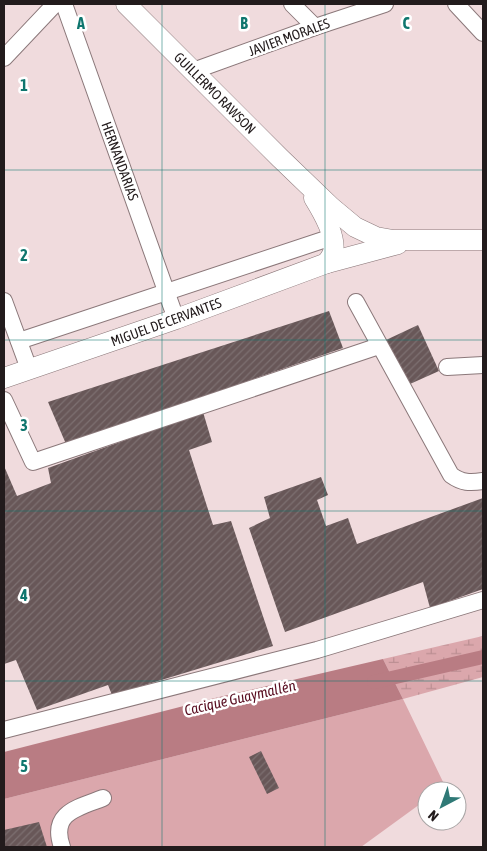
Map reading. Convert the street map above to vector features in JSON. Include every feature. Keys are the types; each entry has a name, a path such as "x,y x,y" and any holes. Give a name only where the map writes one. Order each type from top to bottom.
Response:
{"main road":[{"name":"GUILLERMO RAWSON","path":"126,4 304,182 345,220 351,228 354,242 340,252"},
{"name":"GUILLERMO RAWSON","path":"304,182 341,242 340,252"},
{"name":"GUILLERMO RAWSON","path":"345,220 376,237"},
{"name":"MIGUEL DE CERVANTES","path":"376,237 408,241 483,240"},
{"name":"MIGUEL DE CERVANTES","path":"4,378 176,319 340,252 408,241"}],"street":[{"path":"4,58 55,4"},
{"name":"HERNANDARIAS","path":"64,4 176,319"},
{"path":"292,4 315,27"},
{"name":"JAVIER MORALES","path":"193,71 385,4"},
{"path":"456,4 483,33"},
{"path":"19,341 167,292 340,252"},
{"path":"4,301 29,369"},
{"path":"356,302 450,475 466,483 483,481"},
{"path":"4,400 33,462 379,346"},
{"path":"448,367 483,365"},
{"path":"4,730 317,650 483,600"},
{"path":"62,847 58,837 60,821 71,810 103,798"}],"green space":[{"path":"483,636 483,677 403,699 383,659"},
{"path":"403,699 443,781 417,781 417,806 361,847 4,847 4,799"}],"water":[{"path":"383,659 403,699 4,799 4,752 215,698"}],"building":[{"path":"329,311 343,348 66,444 48,402"},
{"path":"418,325 439,371 410,384 386,340"},
{"path":"203,412 212,442 189,450 213,525 231,521 273,646 112,695 108,685 37,710 16,660 4,664 4,466 17,496 51,483 48,468"},
{"path":"321,477 328,495 317,500 326,526 348,518 357,544 483,498 483,589 430,608 423,582 285,632 249,528 270,518 264,497"},
{"path":"261,751 279,788 267,794 249,757"},
{"path":"39,822 47,847 4,847 4,830"}],"waterway":[{"name":"Cacique Guaymallén","path":"374,682 483,657"}]}
